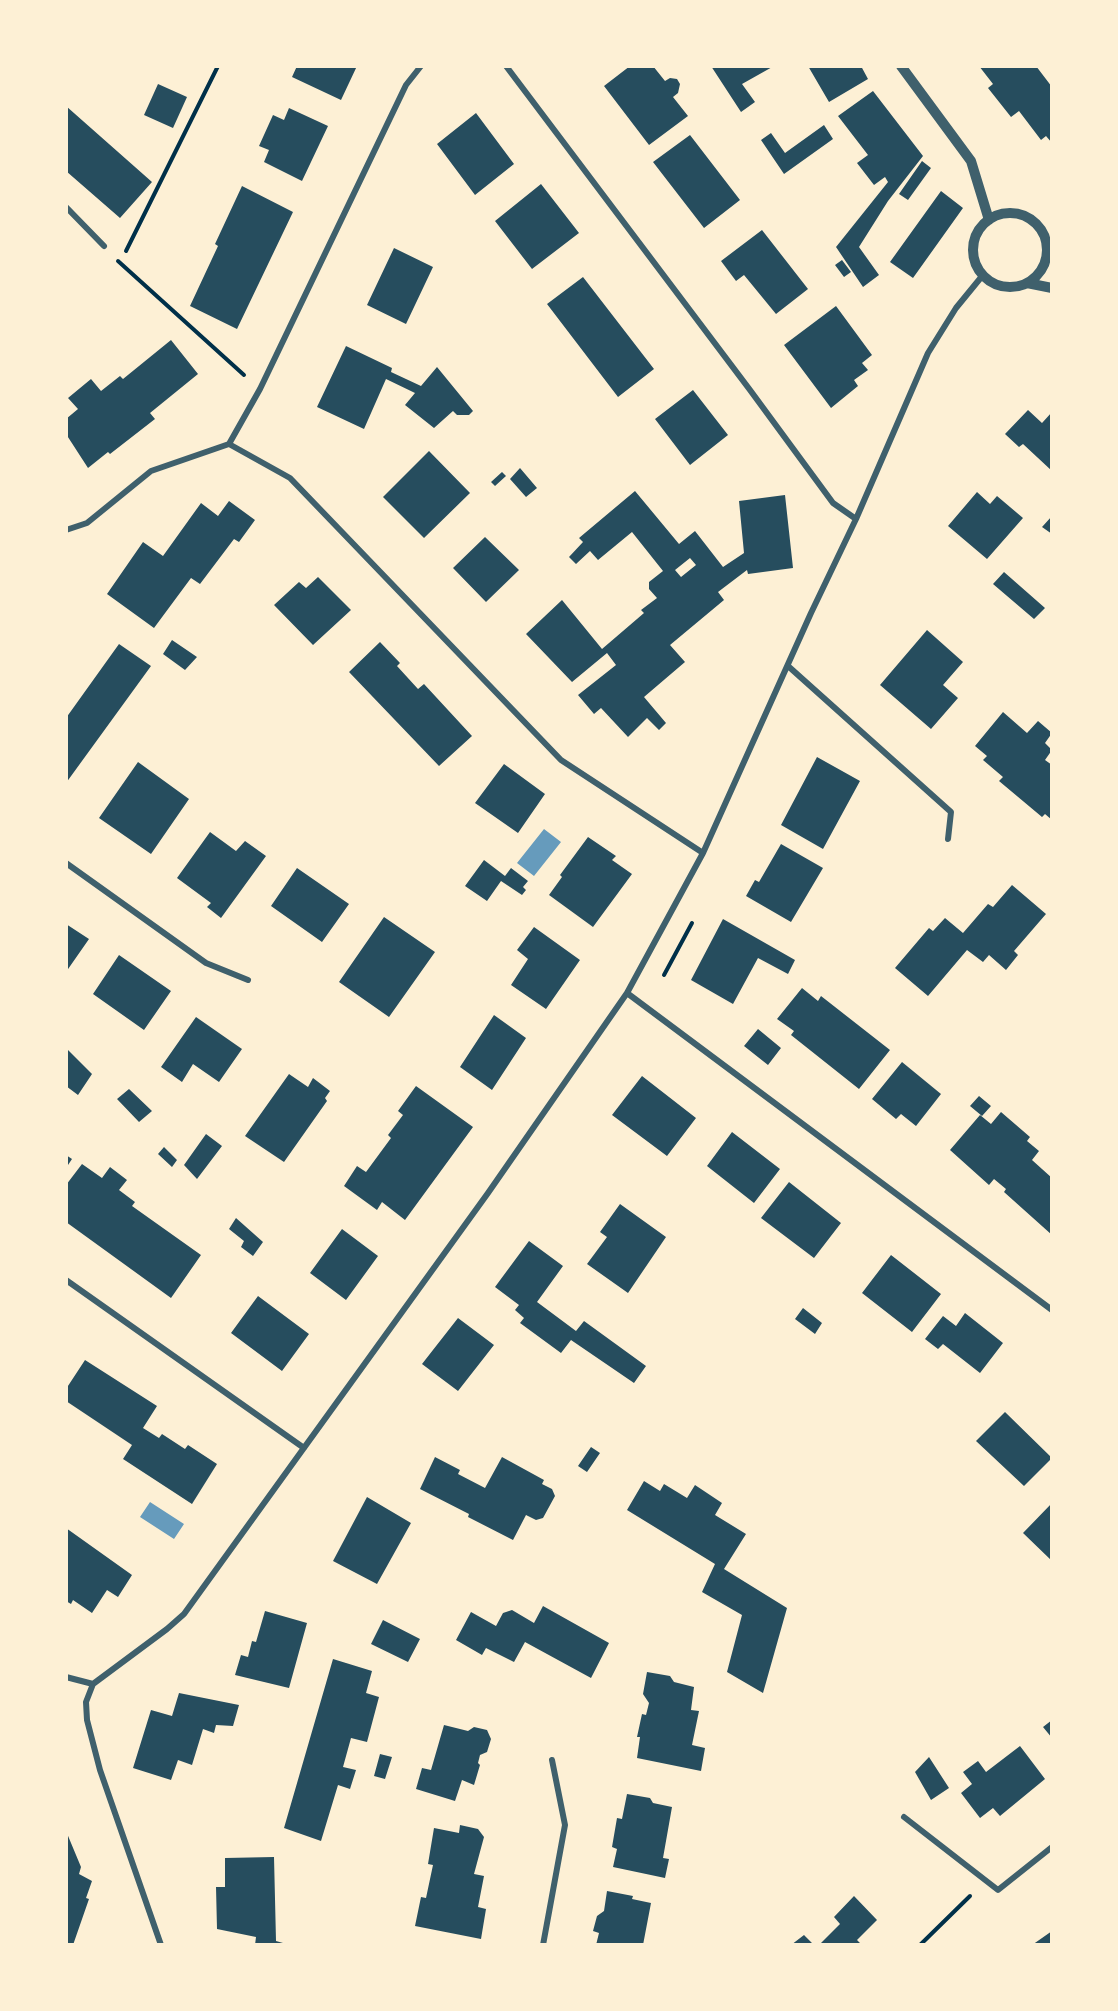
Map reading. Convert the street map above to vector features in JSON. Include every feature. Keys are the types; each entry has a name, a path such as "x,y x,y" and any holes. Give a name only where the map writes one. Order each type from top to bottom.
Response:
{"street":[{"path":"66,530 87,523 151,471 229,444 260,390 406,85 421,66"},
{"path":"506,66 832,503 856,519"},
{"path":"901,66 970,160 989,220"},
{"path":"66,207 104,246"},
{"path":"1028,283 1044,265 1047,253 1049,242 1041,229 1023,216 999,215 989,220 976,236 973,246 977,267 983,276 996,285 1012,287 1028,283 1052,288"},
{"path":"161,1945 100,1770 87,1720 86,1702 93,1684 184,1614 488,1193 627,993 703,853 856,519 928,353 956,308 983,276"},
{"path":"229,444 290,478 561,760 703,853"},
{"path":"788,666 951,812 948,839"},
{"path":"66,863 206,963 248,980"},
{"path":"627,993 1052,1310"},
{"path":"66,1280 304,1448"},
{"path":"66,1677 93,1684"},
{"path":"543,1945 565,1825 552,1760"},
{"path":"904,1817 998,1890 1052,1847"}],"path":[{"path":"120,263 218,66"},
{"path":"104,246 260,390"},
{"path":"920,1945 985,1880"}],"water":[{"path":"544,829 561,842 534,876 517,863"},
{"path":"150,1502 184,1524 174,1539 140,1517"}],"building":[{"path":"297,66 357,66 341,100 292,77"},
{"path":"630,66 653,66 665,81 670,78 677,79 680,84 678,93 673,97 688,116 649,145 604,86"},
{"path":"711,66 774,66 742,84 755,102 741,112"},
{"path":"808,66 861,66 868,79 829,102"},
{"path":"979,66 1036,66 1052,87 1052,143 1046,136 1041,140 1019,111 1011,117 988,88 993,84"},
{"path":"158,84 187,97 173,128 144,115"},
{"path":"873,91 923,156 888,201 859,247 879,275 863,287 836,247 888,182 885,177 874,185 857,163 868,155 838,116"},
{"path":"66,106 152,182 120,218 66,171"},
{"path":"289,108 328,126 302,181 264,162 269,150 259,146 273,115 284,120"},
{"path":"476,113 514,164 475,195 437,144"},
{"path":"824,125 833,139 784,174 761,140 771,133 785,153"},
{"path":"690,135 740,200 704,228 653,162"},
{"path":"922,161 931,168 908,200 899,194"},
{"path":"541,184 579,233 532,269 495,221"},
{"path":"242,186 293,212 237,329 190,306 218,246 215,244"},
{"path":"941,191 963,208 913,278 890,262"},
{"path":"762,230 808,289 776,314 744,275 736,281 721,261"},
{"path":"394,248 433,267 406,324 367,305"},
{"path":"842,260 851,272 844,277 835,265"},
{"path":"583,277 654,369 618,397 547,304"},
{"path":"836,306 872,355 862,363 868,370 854,380 858,386 831,408 784,345"},
{"path":"171,340 198,374 150,413 155,419 88,468 66,434 66,419 78,409 68,398 91,379 101,391 120,376 123,379"},
{"path":"346,346 392,368 391,372 421,386 437,367 473,411 469,415 457,415 453,411 434,428 405,405 415,393 386,379 364,429 317,407"},
{"path":"693,390 728,435 690,465 655,419"},
{"path":"1028,410 1042,423 1052,412 1052,471 1023,444 1019,447 1005,434"},
{"path":"429,451 470,493 424,538 383,497"},
{"path":"520,468 537,488 526,497 510,479"},
{"path":"502,472 506,476 495,486 491,482"},
{"path":"635,491 679,544 695,531 723,567 744,553 739,501 785,495 793,568 748,574 747,570 718,592 724,600 670,645 685,662 644,697 666,723 659,730 647,718 628,737 601,708 594,714 578,695 616,665 607,653 572,682 526,634 562,600 602,649 644,613 641,610 657,598 649,589 649,582 663,571 632,532 598,560 590,551 576,564 569,557 583,542 579,538","holes":["690,558 696,565 681,577 675,570"]},
{"path":"977,492 990,504 997,496 1023,518 987,559 948,526"},
{"path":"229,501 255,520 239,542 234,539 200,584 191,578 154,628 107,594 143,542 163,556 201,503 218,516"},
{"path":"1052,516 1052,534 1042,527"},
{"path":"485,537 519,570 486,602 453,568"},
{"path":"1004,572 1045,608 1034,619 993,584"},
{"path":"318,577 351,610 313,645 274,605 299,582 306,588"},
{"path":"927,630 963,662 943,685 958,698 931,729 880,685"},
{"path":"172,640 197,657 185,670 163,654"},
{"path":"380,642 400,663 397,666 418,689 424,684 472,736 439,766 349,672"},
{"path":"119,644 151,666 66,783 66,718"},
{"path":"1003,712 1027,733 1038,721 1052,733 1045,743 1052,750 1045,760 1052,765 1052,820 1045,814 1042,817 999,781 1003,777 983,760 987,756 975,746"},
{"path":"817,757 860,781 823,849 781,825"},
{"path":"138,762 189,799 151,854 99,818"},
{"path":"504,764 545,794 518,833 475,803"},
{"path":"210,832 236,851 245,841 266,856 221,918 207,907 211,903 177,878"},
{"path":"588,837 616,856 612,860 632,874 593,927 549,895 562,877 560,875"},
{"path":"781,844 823,868 791,922 746,896 755,880 759,882"},
{"path":"484,860 505,876 511,868 528,881 523,887 526,890 522,895 501,881 487,901 465,886"},
{"path":"297,868 349,904 322,942 271,906"},
{"path":"1012,885 1046,914 1014,951 1018,955 1006,970 989,955 983,962 967,950 928,996 895,968 929,928 933,931 945,918 963,933 988,904 993,907"},
{"path":"384,917 435,952 389,1017 339,982"},
{"path":"723,919 795,960 788,974 758,958 733,1004 691,980"},
{"path":"66,924 89,939 66,972"},
{"path":"534,927 580,960 546,1009 511,985 528,959 517,950"},
{"path":"119,955 171,991 144,1030 93,994"},
{"path":"802,988 818,1001 821,996 890,1050 859,1089 791,1035 794,1031 777,1019"},
{"path":"494,1015 526,1038 492,1090 460,1067"},
{"path":"196,1017 242,1049 219,1082 193,1064 182,1082 161,1067"},
{"path":"758,1029 781,1048 768,1065 744,1046"},
{"path":"66,1048 92,1074 78,1095 66,1086"},
{"path":"902,1062 941,1094 916,1126 901,1114 896,1119 872,1099"},
{"path":"289,1074 308,1087 313,1078 330,1091 325,1098 327,1101 284,1162 245,1136"},
{"path":"642,1076 696,1118 667,1156 612,1115"},
{"path":"416,1086 473,1127 405,1220 382,1202 377,1210 344,1186 357,1166 366,1172 391,1138 388,1135 403,1115 398,1111"},
{"path":"129,1089 152,1111 139,1122 117,1099"},
{"path":"979,1096 991,1106 982,1116 970,1106"},
{"path":"1001,1112 1030,1137 1027,1141 1039,1151 1032,1160 1052,1178 1052,1235 1004,1192 1006,1189 994,1179 989,1185 950,1150 980,1115 991,1124"},
{"path":"732,1132 780,1169 754,1203 707,1166"},
{"path":"206,1134 222,1146 197,1179 184,1165"},
{"path":"164,1147 177,1160 172,1167 158,1154"},
{"path":"66,1155 72,1159 66,1168"},
{"path":"82,1164 102,1178 110,1167 127,1180 119,1190 135,1202 132,1206 201,1255 171,1298 66,1222 66,1185"},
{"path":"789,1182 841,1223 814,1258 761,1218"},
{"path":"620,1204 666,1237 628,1293 587,1264 607,1237 600,1232"},
{"path":"236,1218 263,1242 253,1256 241,1247 244,1241 229,1229"},
{"path":"342,1229 378,1256 346,1300 310,1273"},
{"path":"529,1241 563,1266 537,1302 576,1331 584,1321 646,1366 634,1383 571,1340 561,1353 520,1323 524,1318 515,1310 519,1305 495,1287"},
{"path":"891,1255 941,1294 912,1332 862,1293"},
{"path":"258,1296 309,1334 282,1371 231,1333"},
{"path":"803,1308 822,1323 815,1334 795,1319"},
{"path":"965,1313 1003,1343 980,1373 943,1344 938,1349 925,1339 943,1316 956,1326"},
{"path":"458,1318 494,1345 458,1391 422,1364"},
{"path":"85,1360 157,1406 143,1428 159,1438 162,1434 185,1449 188,1445 217,1464 192,1504 123,1459 132,1445 66,1401 66,1389"},
{"path":"1005,1412 1052,1458 1024,1486 976,1441"},
{"path":"591,1447 600,1453 587,1472 578,1466"},
{"path":"435,1457 460,1470 458,1474 485,1488 502,1457 544,1480 542,1484 552,1489 555,1496 543,1518 536,1520 526,1515 513,1540 420,1489"},
{"path":"644,1481 660,1491 664,1484 687,1498 695,1485 722,1503 715,1515 746,1534 724,1569 787,1608 763,1693 727,1672 742,1615 702,1592 715,1564 627,1510"},
{"path":"367,1497 411,1523 377,1584 333,1561"},
{"path":"1052,1503 1052,1561 1023,1533"},
{"path":"66,1528 132,1575 118,1597 107,1590 92,1613 73,1600 71,1604 66,1601"},
{"path":"543,1606 609,1643 591,1678 525,1642 514,1662 486,1648 482,1655 456,1640 471,1612 496,1626 503,1613 512,1610 534,1623"},
{"path":"265,1611 307,1623 289,1688 235,1675 241,1655 248,1657 252,1641 256,1642"},
{"path":"383,1620 420,1639 408,1662 371,1644"},
{"path":"333,1659 372,1671 366,1693 379,1697 367,1742 351,1738 343,1767 356,1770 350,1789 338,1785 321,1841 284,1828"},
{"path":"647,1672 670,1676 674,1682 694,1687 691,1710 699,1711 692,1745 705,1748 701,1771 637,1758 640,1737 637,1737 642,1714 646,1715 649,1703 643,1694"},
{"path":"179,1693 239,1705 233,1726 216,1725 214,1733 203,1729 192,1765 178,1760 171,1780 133,1768 151,1710 172,1716"},
{"path":"1052,1720 1052,1738 1043,1727"},
{"path":"444,1725 468,1731 474,1727 487,1730 491,1739 487,1752 480,1755 478,1763 480,1765 474,1785 462,1780 455,1801 416,1789 422,1768 431,1770"},
{"path":"1020,1746 1045,1779 1000,1816 993,1808 980,1818 961,1793 972,1784 963,1772 978,1761 986,1772"},
{"path":"380,1754 392,1757 385,1779 374,1776"},
{"path":"929,1757 949,1788 931,1800 915,1772"},
{"path":"627,1794 650,1798 653,1803 672,1807 663,1858 669,1859 665,1878 613,1867 617,1849 612,1847 617,1818 622,1819"},
{"path":"460,1825 478,1829 484,1837 474,1874 484,1876 478,1907 486,1909 481,1939 415,1926 421,1897 426,1898 433,1865 428,1864 434,1828 459,1833"},
{"path":"66,1831 81,1867 79,1874 92,1881 86,1898 89,1899 73,1945 66,1945"},
{"path":"274,1857 276,1941 290,1945 255,1945 256,1937 217,1929 216,1887 225,1887 225,1858"},
{"path":"607,1891 633,1896 632,1899 651,1903 643,1945 596,1945 599,1933 593,1931 597,1916 604,1911"},
{"path":"854,1896 877,1920 857,1940 862,1945 819,1945 840,1924 834,1917"},
{"path":"1052,1931 1052,1945 1032,1945"},
{"path":"804,1935 814,1945 791,1945"}]}
